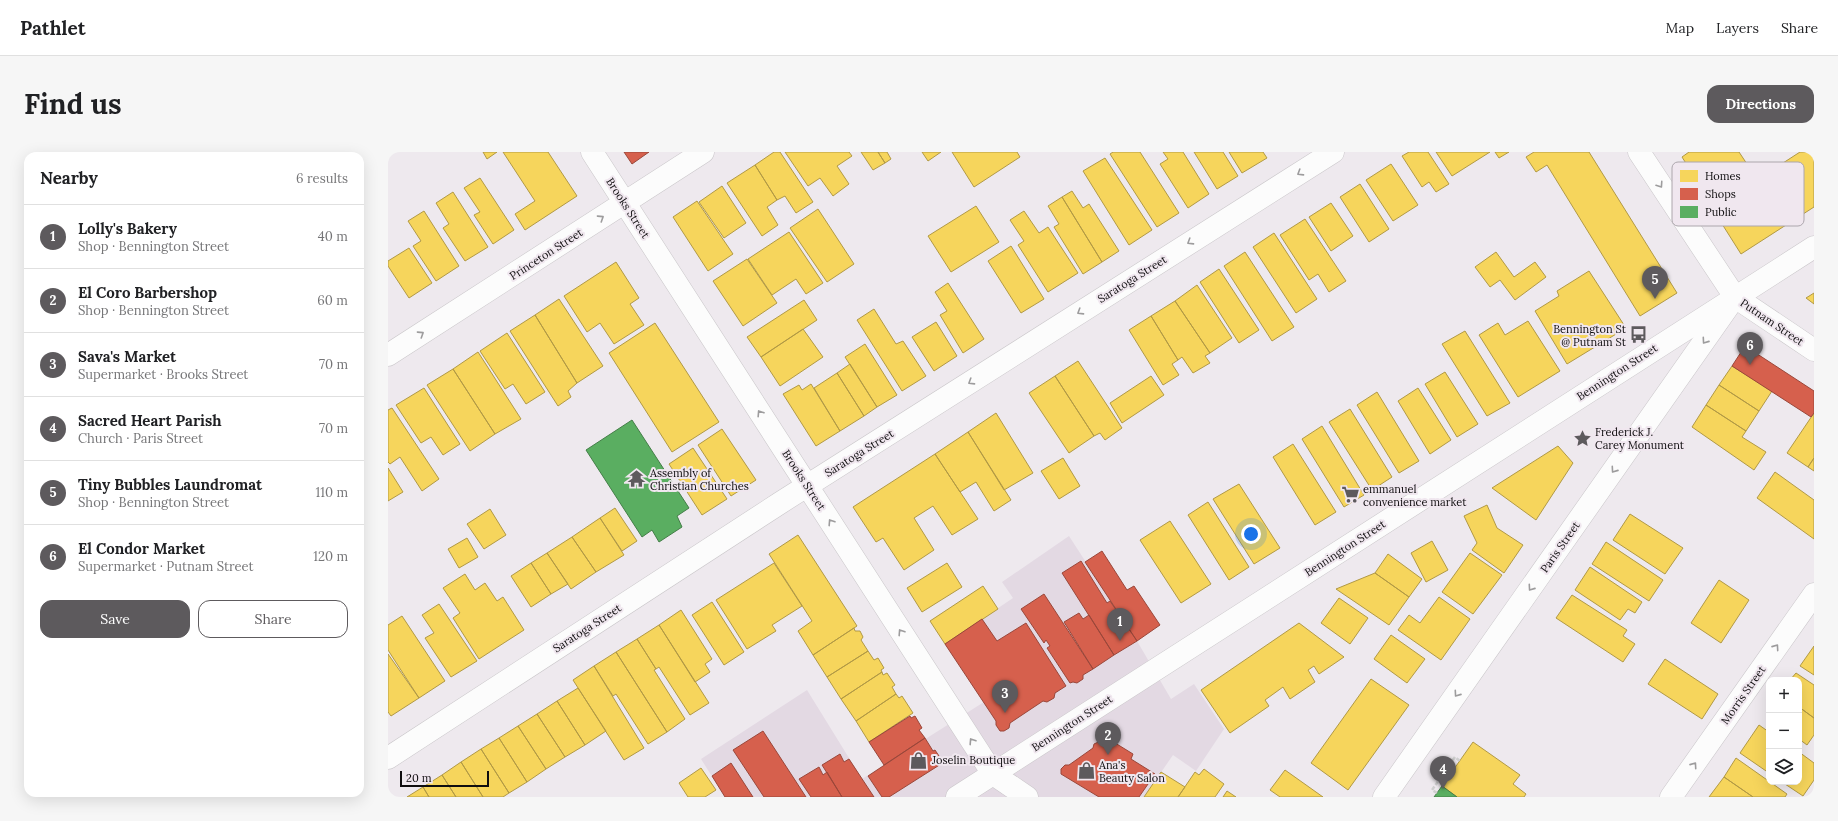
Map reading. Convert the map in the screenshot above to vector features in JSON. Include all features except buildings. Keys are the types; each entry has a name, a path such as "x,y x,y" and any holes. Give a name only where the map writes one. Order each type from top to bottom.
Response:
{"street":[{"name":"Brooks Street","path":"592,152 993,774 1027,797"},
{"name":"Princeton Street","path":"388,355 704,152"},
{"name":"Saratoga Street","path":"388,758 807,485 1333,152"},
{"name":"Putnam Street","path":"1639,152 1672,202"},
{"name":"Putnam Street","path":"1688,226 1735,297 1814,350"},
{"name":"Bennington Street","path":"957,797 1814,246"},
{"name":"Paris Street","path":"1384,797 1735,297"},
{"name":"Morris Street","path":"1671,797 1814,594"},
{"path":"976,797 993,774"}],"path":[{"path":"1437,793 1432,790 1455,757 1460,761"},
{"path":"1435,768 1443,774"}],"shaded area":[{"path":"1069,536 1137,641 1171,699 1194,684 1224,729 1196,771 1173,755 1144,797 725,797 701,759 807,690 862,779 984,702 945,644 1013,598 1002,582"}],"place":[{"name":"Tiny Bubbles Laundromat","path":"1655,299"},
{"name":"Bennington St @ Putnam St","path":"1639,335"},
{"name":"El Condor Market","path":"1750,365"},
{"name":"Frederick J. Carey Monument","path":"1582,438"},
{"name":"Assembly of Christian Churches","path":"637,479"},
{"name":"emmanuel convenience market","path":"1350,495"},
{"name":"Lolly's Bakery","path":"1120,641"},
{"name":"Sava's Market","path":"1005,713"},
{"name":"El Coro Barbershop","path":"1108,755"},
{"name":"Joselin Boutique","path":"919,760"},
{"name":"Ana's Beauty Salon","path":"1086,771"},
{"name":"Sacred Heart Parish","path":"1443,789"}]}
